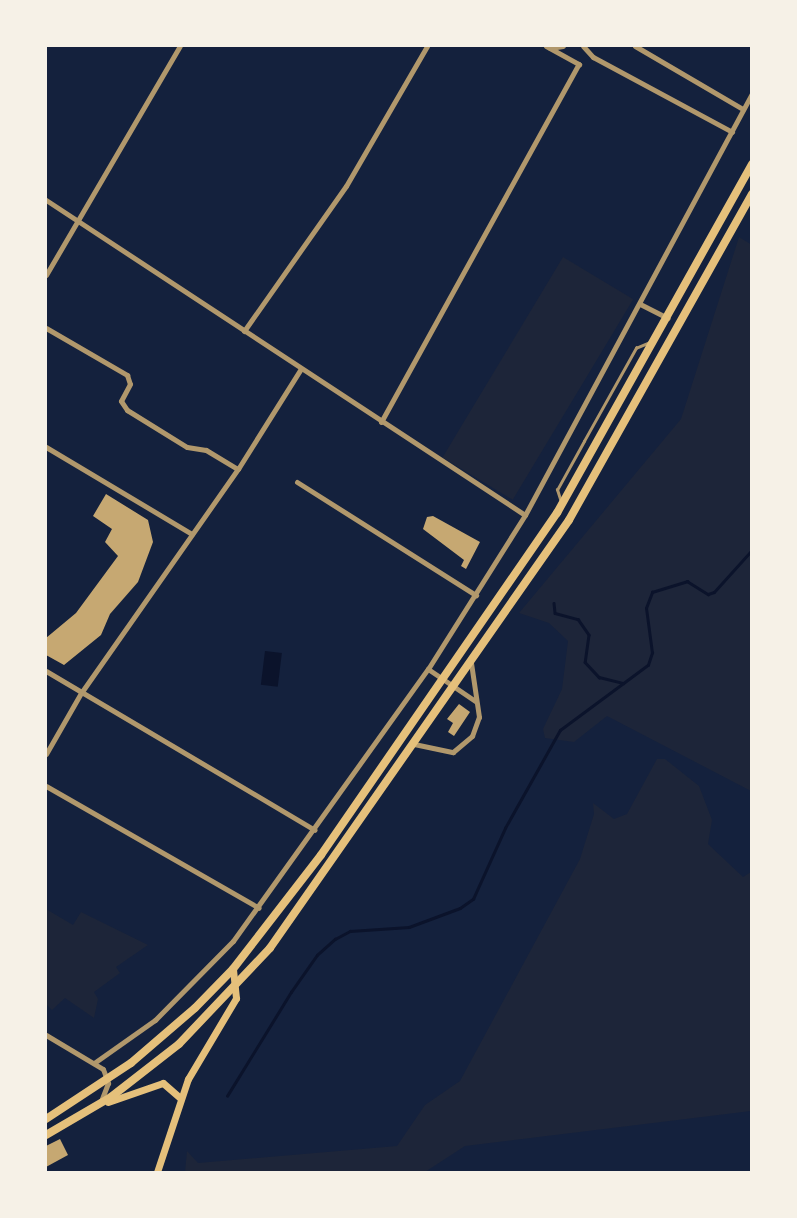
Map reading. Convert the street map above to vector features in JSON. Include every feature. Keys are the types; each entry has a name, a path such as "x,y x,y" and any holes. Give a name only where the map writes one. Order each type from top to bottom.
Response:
{"main road":[{"path":"46,1119 108,1080 171,1031 233,969 321,855 562,505 751,164"},
{"path":"46,1135 97,1106 179,1044 270,948 471,663 582,499 751,194"},
{"path":"157,1172 180,1098 199,1057 233,1005 237,985 233,969"},
{"path":"97,1106 163,1083 180,1098"}],"street":[{"path":"46,275 180,46"},
{"path":"244,331 346,186 427,46"},
{"path":"548,47 563,46"},
{"path":"583,46 593,57 732,132"},
{"path":"635,46 743,109"},
{"path":"548,47 579,64"},
{"path":"381,422 579,64 593,57"},
{"path":"94,1063 184,993 259,908 428,669 525,515 751,94"},
{"path":"46,200 300,370 525,515"},
{"path":"640,304 668,318"},
{"path":"46,328 127,375 130,384 121,401 127,410 187,447 206,450 238,469"},
{"path":"46,754 81,693 238,469 300,370"},
{"path":"46,447 192,534"},
{"path":"297,482 477,595"},
{"path":"414,744 441,753 461,749 479,724 471,663"},
{"path":"428,669 475,701"},
{"path":"46,671 315,830"},
{"path":"46,786 259,908"},
{"path":"46,1035 94,1063 108,1080 97,1106"}],"shaded area":[{"path":"739,237 752,245 751,791 607,716 574,742 545,738 543,729 562,689 568,641 549,623 519,613 681,419"},
{"path":"563,257 633,299 513,500 442,458"},
{"path":"265,651 282,653 278,687 261,685"},
{"path":"657,759 665,759 699,786 712,820 708,844 743,877 751,872 751,1111 465,1146 425,1172 185,1172 187,1151 198,1163 397,1146 425,1105 460,1081 580,859 594,814 593,803 614,819 627,814"},
{"path":"46,909 73,925 81,912 148,945 116,967 120,973 94,992 98,999 94,1018 65,998 52,1010 46,1004"}],"building":[{"path":"106,494 148,520 153,542 138,582 110,614 101,635 64,665 46,655 46,638 76,613 118,556 105,542 112,529 93,516"},
{"path":"433,516 480,542 466,569 461,566 464,560 423,529 427,517"},
{"path":"459,704 470,712 454,736 448,732 453,723 447,719"},
{"path":"60,1139 68,1155 46,1167 46,1146"}],"waterway":[{"path":"227,1096 291,992 317,955 335,939 350,931 409,927 460,908 473,899 505,828 560,730 648,665 652,653 646,608 652,592 687,581 708,594 714,592 752,550"},
{"path":"554,603 555,613 578,619 589,635 585,662 599,677 623,683"}]}
